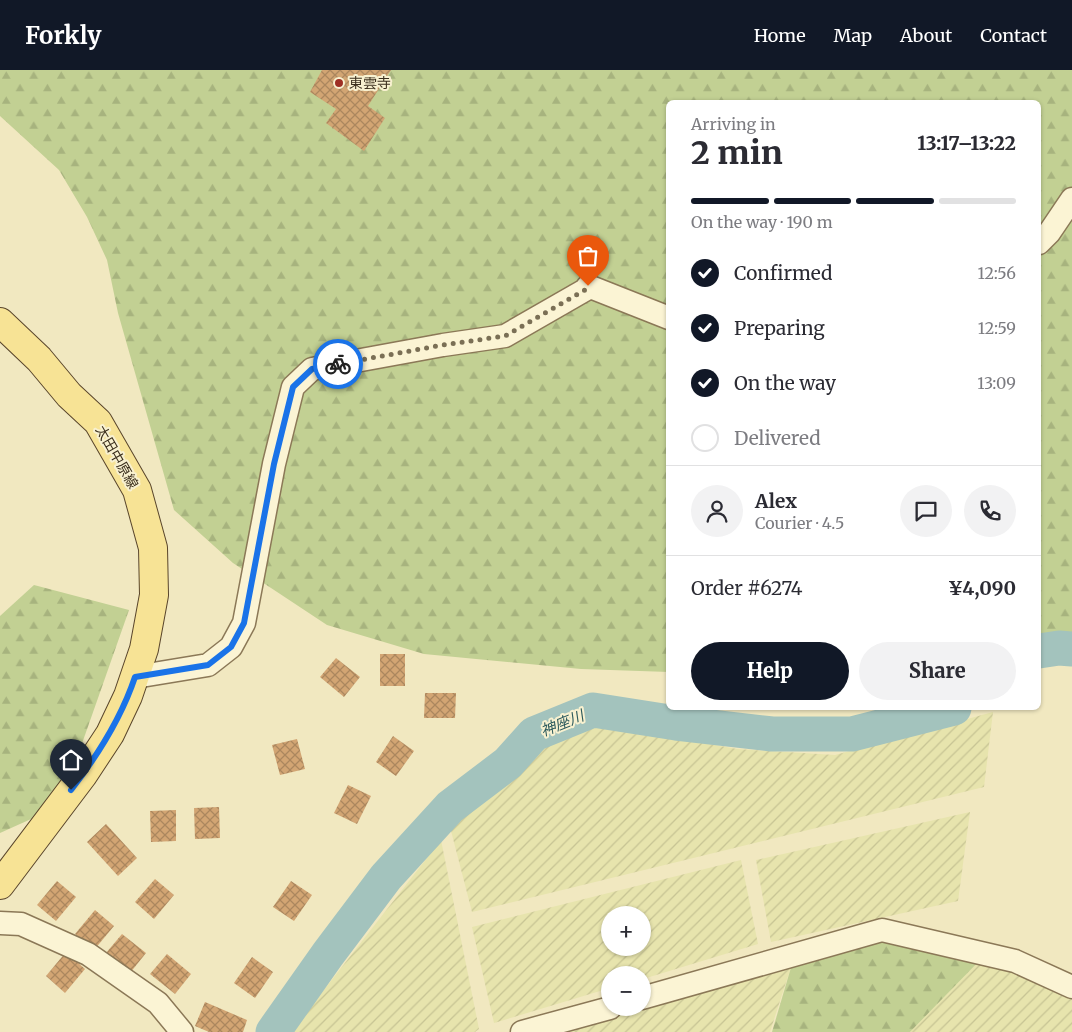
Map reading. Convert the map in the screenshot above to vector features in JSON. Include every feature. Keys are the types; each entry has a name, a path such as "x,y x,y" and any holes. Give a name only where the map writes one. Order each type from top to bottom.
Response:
{"main road":[{"name":"太田中原線","path":"0,322 38,359 69,396 98,422 137,490 153,548 154,595 144,649 128,696 110,734 83,775 0,885"}],"street":[{"path":"1041,241 1049,233 1072,199"},
{"path":"135,677 208,665 231,647 244,623 274,464 293,387 312,369 443,345 505,336 585,290 588,286 666,317"},
{"path":"0,923 21,924 88,954 158,1003 182,1032"},
{"path":"651,995 882,930 1015,961 1072,987"},
{"path":"522,1032 601,1010"}],"shaded area":[{"path":"993,712 984,787 472,912 450,827 553,738 608,725 737,749 835,755"},
{"path":"970,812 958,901 771,942 756,860"},
{"path":"441,840 479,1029 475,1032 291,1032"},
{"path":"741,860 758,944 651,977 651,966 601,966 601,991 494,1023 472,927"},
{"path":"986,954 1072,976 1072,1032 910,1032"},
{"path":"792,964 770,1032 555,1032 612,1016 651,1016 651,1005"}],"green space":[{"path":"0,70 1072,70 1072,644 1041,653 1041,100 666,100 666,672 581,669 424,654 327,625 233,563 174,510 118,313 107,260 87,217 59,170 0,116"},
{"path":"34,585 129,610 60,806 0,833 0,616"},
{"path":"882,930 986,954 910,1032 772,1032 792,964"}],"building":[{"path":"322,70 391,70 368,106 385,118 364,151 326,123 336,109 310,92"},
{"path":"380,654 405,654 405,686 380,686"},
{"path":"336,658 360,677 344,697 320,677"},
{"path":"425,693 456,693 455,718 424,718"},
{"path":"393,736 414,751 396,776 376,762"},
{"path":"297,739 305,769 280,775 272,745"},
{"path":"348,785 371,796 357,824 334,813"},
{"path":"219,807 220,838 195,839 194,808"},
{"path":"176,810 176,841 151,842 150,811"},
{"path":"106,824 137,858 118,876 87,842"},
{"path":"155,879 174,895 154,919 135,902"},
{"path":"57,881 76,897 56,921 37,905"},
{"path":"291,881 312,895 294,921 273,907"},
{"path":"95,910 114,926 94,950 75,934"},
{"path":"122,934 146,953 130,973 106,953"},
{"path":"66,952 85,969 65,993 46,976"},
{"path":"167,954 191,974 175,994 150,974"},
{"path":"252,957 273,972 255,998 234,983"},
{"path":"205,1002 247,1020 243,1032 209,1032 195,1026"}],"waterway":[{"name":"神座川","path":"1041,651 1059,648 1072,649"},
{"name":"神座川","path":"273,1032 328,954 386,877 450,807 508,763 534,734 593,710 676,723 772,734 852,734 946,710"}],"way so far":[{"path":"338,364 505,336 585,290 588,286"}],"place":[{"name":"東雲寺","path":"339,83"}],"route":[{"path":"71,790 110,734 135,677 208,665 231,647 244,623 274,464 293,387 312,369 338,364"}]}
